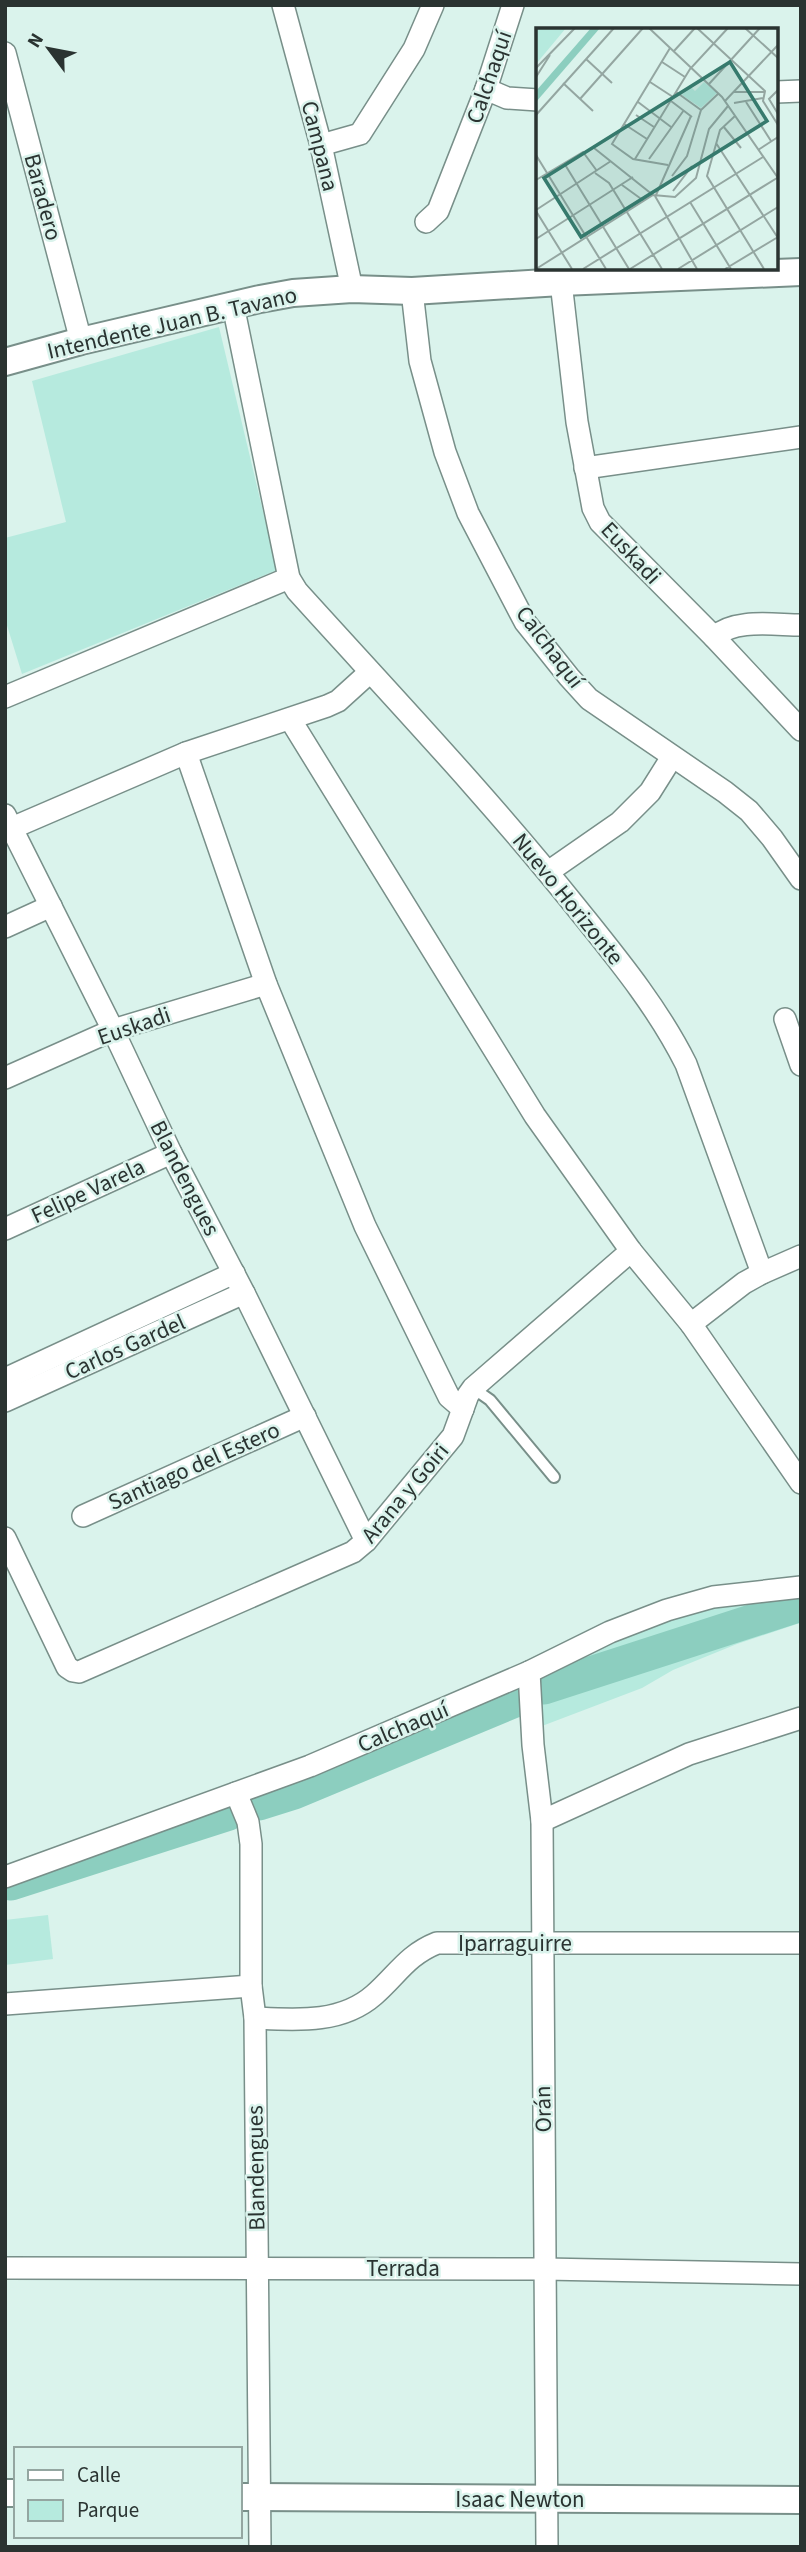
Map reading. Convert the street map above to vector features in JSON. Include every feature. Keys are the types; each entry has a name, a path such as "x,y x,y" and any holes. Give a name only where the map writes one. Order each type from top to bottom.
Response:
{"street":[{"name":"Campana","path":"283,5 321,145 352,289"},
{"path":"321,145 360,134 414,49 433,5"},
{"name":"Calchaquí","path":"426,222 438,211 486,89 513,5"},
{"name":"Baradero","path":"5,53 81,341"},
{"path":"486,89 507,98 536,100"},
{"path":"778,92 801,91"},
{"name":"Intendente Juan B. Tavano","path":"5,362 81,341 293,293 352,289 412,291 801,272"},
{"name":"Euskadi","path":"561,282 585,468 593,508 600,522 801,730"},
{"name":"Calchaquí","path":"412,291 420,361 445,452 468,513 525,622 589,699 749,811 801,879"},
{"path":"5,696 289,578 233,305"},
{"path":"585,468 801,437"},
{"name":"Nuevo Horizonte","path":"289,578 297,591 459,767 548,873 631,977 673,1038 686,1064 762,1273"},
{"path":"715,638 722,630 733,626 801,625"},
{"path":"9,821 186,753 338,701 370,672"},
{"path":"290,719 535,1116 631,1251 691,1324 801,1483"},
{"path":"186,753 266,984 365,1226 449,1397 463,1409"},
{"path":"548,873 620,822 650,792 672,757"},
{"name":"Blandengues","path":"9,821 171,1153 234,1273 366,1542"},
{"path":"5,927 51,906"},
{"name":"Euskadi","path":"5,1078 113,1030 266,984"},
{"path":"785,1019 801,1065"},
{"name":"Felipe Varela","path":"5,1229 171,1153"},
{"name":"Arana y Goiri","path":"5,1538 67,1667 79,1672 353,1552 366,1542 453,1436 473,1388 631,1251"},
{"path":"691,1324 744,1283 801,1256"},
{"name":"Carlos Gardel","path":"5,1379 234,1273"},
{"name":"Carlos Gardel","path":"5,1401 244,1293"},
{"name":"Santiago del Estero","path":"83,1516 305,1416"},
{"name":"Calchaquí","path":"5,1877 310,1766 529,1672 610,1632 667,1610 713,1597 801,1587"},
{"name":"Orán","path":"529,1672 533,1745 542,1821 547,2547"},
{"path":"542,1821 689,1754 801,1718"},
{"name":"Blandengues","path":"236,1793 248,1822 251,1844 257,2267 251,2497 260,2547"},
{"name":"Iparraguirre","path":"255,2018 299,2020 347,2012 373,1996 411,1956 437,1944 801,1943"},
{"path":"5,2004 251,1986"},
{"name":"Terrada","path":"5,2268 545,2269 801,2274"},
{"name":"Isaac Newton","path":"251,2497 801,2500"}],"lane":[{"path":"473,1388 491,1400 554,1477"}],"green space":[{"path":"219,327 277,570 22,674 5,619 5,538 66,522 32,381"},
{"path":"801,1595 800,1623 737,1644 673,1670 642,1688 542,1726 539,1682 552,1672 674,1615 736,1601"},
{"path":"48,1915 53,1959 5,1965 5,1920"}],"waterway":[{"path":"544,1688 801,1605"},
{"path":"259,1804 294,1793 515,1701"},
{"path":"11,1884 229,1814"}]}
